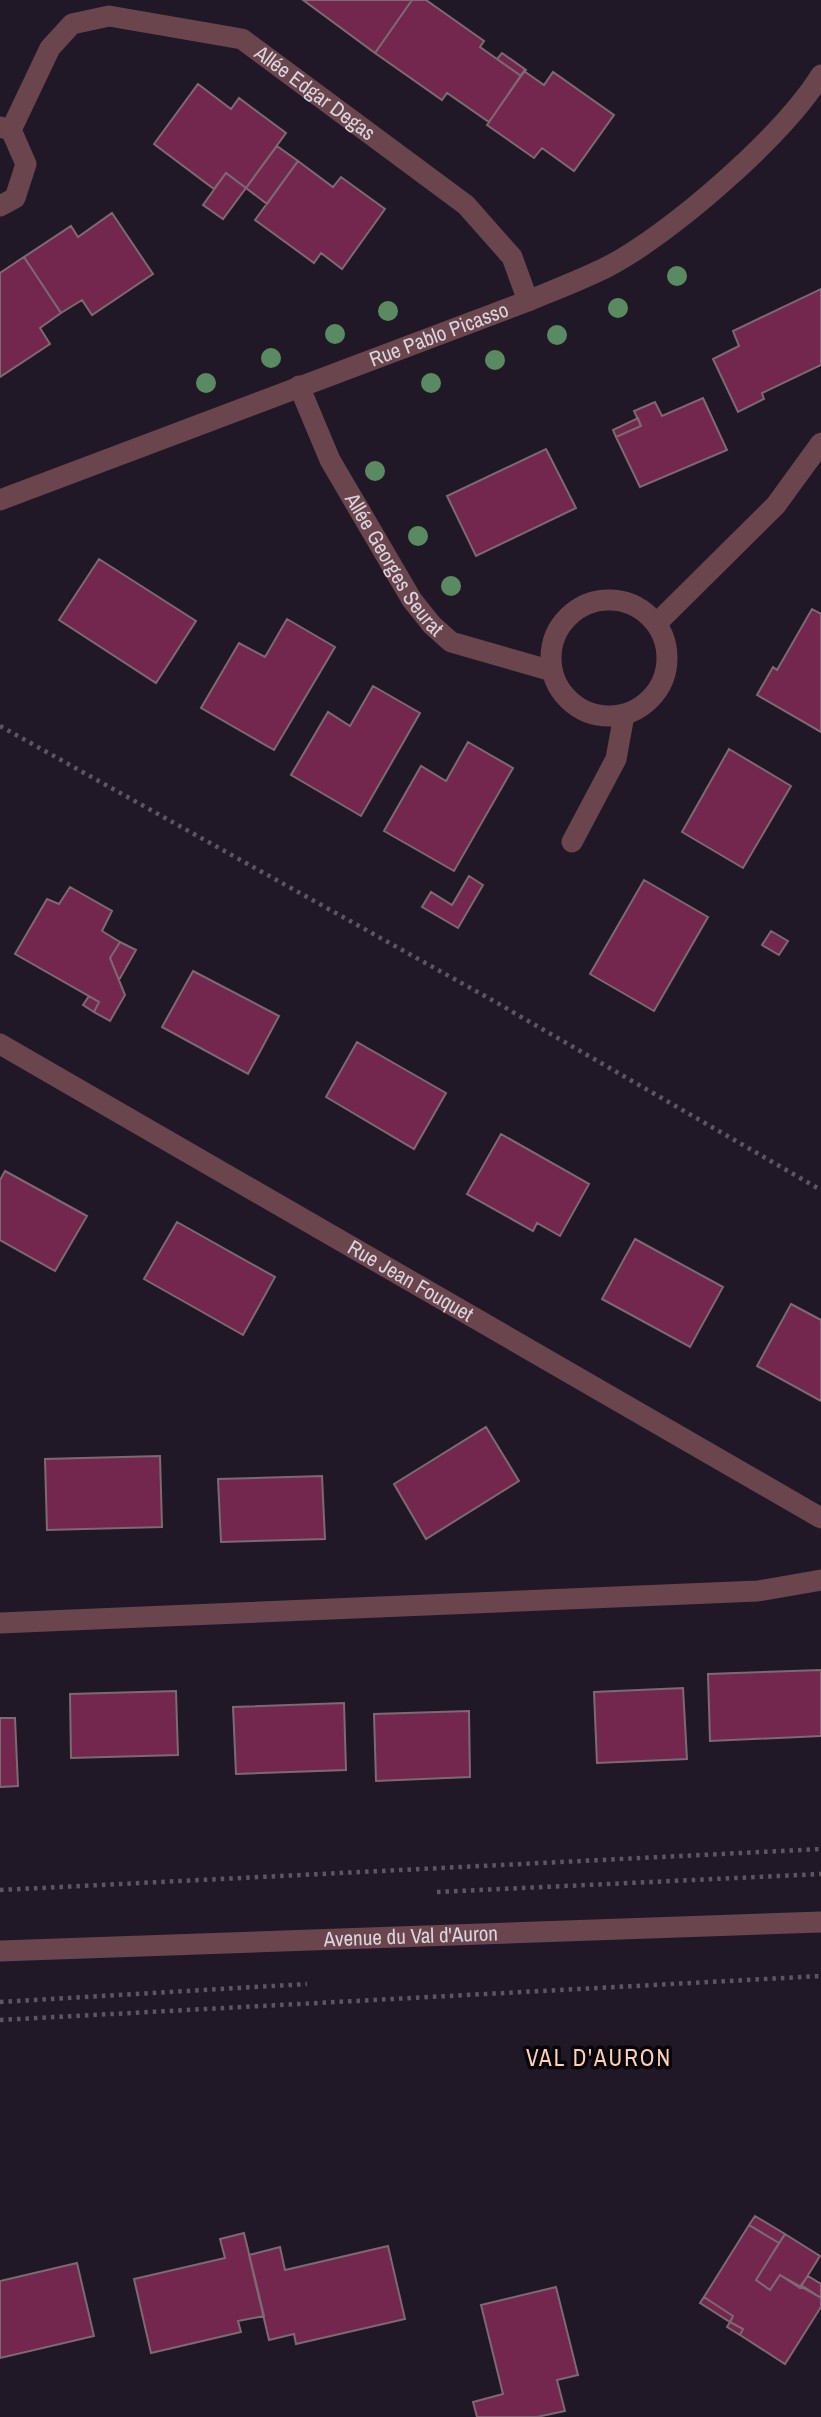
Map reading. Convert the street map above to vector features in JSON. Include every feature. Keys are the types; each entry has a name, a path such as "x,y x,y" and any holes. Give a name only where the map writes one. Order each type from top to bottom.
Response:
{"street":[{"name":"Allée Edgar Degas","path":"0,206 15,198 26,164 6,129 50,48 72,24 109,16 243,39 466,205 512,257 528,302"},
{"name":"Rue Pablo Picasso","path":"0,500 528,302 608,266 674,222 774,133 821,75"},
{"name":"Allée Georges Seurat","path":"299,386 330,460 412,600 432,625 451,642 552,671"},
{"path":"657,623 776,505 821,443"},
{"path":"604,599 624,601 642,610 657,623 665,640 668,659 664,678 655,695 641,708 624,715 605,716 587,712 558,688 552,671 551,650 556,631 568,615 585,604 604,599"},
{"path":"572,842 616,759 624,715"},
{"name":"Rue Jean Fouquet","path":"0,1044 821,1518"},
{"path":"0,1623 758,1591 821,1580"},
{"name":"Avenue du Val d'Auron","path":"0,1951 821,1922"}],"path":[{"path":"0,726 492,1000 821,1190"},
{"path":"0,1890 821,1849"},
{"path":"0,2020 821,1976"}],"building":[{"path":"303,0 412,0 375,53"},
{"path":"412,0 426,0 484,41 480,47 521,76 489,122 447,93 442,100 375,53"},
{"path":"502,53 526,70 521,76 497,59"},
{"path":"524,71 544,85 553,72 614,115 574,171 542,148 534,158 487,125"},
{"path":"198,84 231,109 239,98 286,133 246,188 226,173 214,189 154,144"},
{"path":"277,146 298,161 267,204 246,188"},
{"path":"298,161 333,187 341,177 385,209 342,269 321,253 314,263 255,220"},
{"path":"226,173 246,188 223,219 203,205"},
{"path":"112,213 153,274 92,315 82,300 61,313 24,257 71,226 78,237"},
{"path":"24,257 61,313 40,328 50,344 0,377 0,273"},
{"path":"821,289 821,365 762,393 764,399 738,412 713,359 739,346 733,331"},
{"path":"703,398 727,450 640,487 616,437 641,426 634,411 655,402 662,416"},
{"path":"638,418 641,426 616,437 613,430"},
{"path":"546,449 576,508 476,556 447,496"},
{"path":"99,559 196,621 156,683 59,620"},
{"path":"812,609 821,614 821,732 757,695 773,667 777,670"},
{"path":"287,619 335,647 274,750 201,708 239,643 265,657"},
{"path":"373,686 420,713 361,816 291,775 328,712 350,726"},
{"path":"468,742 513,768 454,871 384,831 421,766 446,781"},
{"path":"729,749 791,786 743,868 682,832"},
{"path":"469,876 483,885 458,928 422,907 431,892 452,905"},
{"path":"644,880 708,917 654,1011 590,974"},
{"path":"70,887 112,911 102,931 120,942 110,958 125,995 110,1021 94,1012 99,1002 15,954 47,899 59,904"},
{"path":"771,931 788,941 779,955 762,945"},
{"path":"120,942 136,950 119,980 110,958"},
{"path":"193,971 279,1016 248,1074 162,1027"},
{"path":"89,996 99,1002 94,1012 83,1005"},
{"path":"357,1042 446,1093 414,1149 326,1097"},
{"path":"501,1134 589,1184 560,1236 537,1223 533,1231 467,1194"},
{"path":"5,1171 87,1216 55,1271 0,1240 0,1180"},
{"path":"177,1222 275,1277 243,1335 144,1279"},
{"path":"635,1239 723,1287 690,1347 602,1299"},
{"path":"791,1304 821,1320 821,1401 757,1366"},
{"path":"486,1427 519,1481 426,1539 394,1484"},
{"path":"160,1456 162,1527 47,1530 45,1459"},
{"path":"322,1476 325,1539 221,1542 218,1479"},
{"path":"821,1670 821,1736 710,1741 708,1674"},
{"path":"683,1688 687,1759 597,1763 594,1692"},
{"path":"176,1691 178,1755 71,1758 70,1694"},
{"path":"344,1703 346,1770 236,1774 233,1707"},
{"path":"469,1711 470,1777 376,1781 374,1714"},
{"path":"0,1718 15,1718 18,1786 0,1787"},
{"path":"755,2216 785,2234 779,2243 749,2225"},
{"path":"749,2225 779,2243 756,2280 770,2290 780,2275 821,2298 821,2307 785,2364 740,2335 743,2329 730,2322 733,2316 704,2297"},
{"path":"244,2233 264,2316 238,2321 241,2332 151,2353 134,2279 225,2258 220,2239"},
{"path":"785,2234 820,2256 800,2288 780,2275 770,2290 756,2280"},
{"path":"388,2246 405,2319 296,2344 294,2334 269,2340 249,2255 280,2247 285,2270"},
{"path":"77,2263 94,2336 0,2358 0,2281"},
{"path":"808,2276 821,2284 821,2298 801,2285"},
{"path":"556,2287 578,2375 557,2380 565,2411 537,2417 477,2417 473,2402 503,2394 481,2305"},
{"path":"704,2297 733,2316 730,2322 700,2303"},
{"path":"730,2322 743,2329 740,2335 727,2327"}],"district":[{"name":"VAL D'AURON","path":"599,2058"}]}
